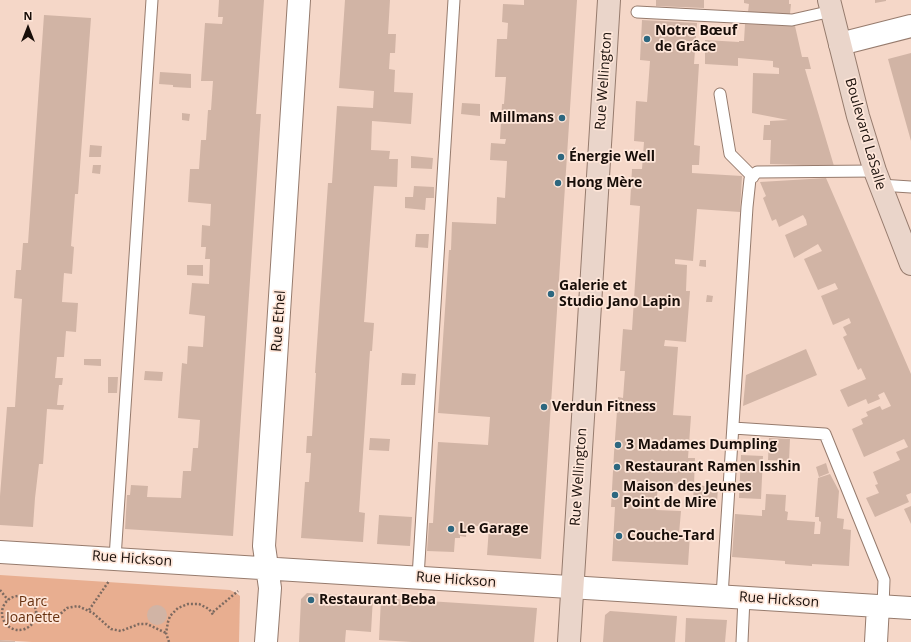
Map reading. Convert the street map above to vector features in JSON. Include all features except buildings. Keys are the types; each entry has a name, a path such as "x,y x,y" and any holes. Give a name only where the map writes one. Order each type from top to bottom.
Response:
{"main road":[{"name":"Rue Wellington","path":"569,642 610,0"},
{"name":"Boulevard LaSalle","path":"830,6 858,116 877,178 911,264"}],"street":[{"name":"Rue Ethel","path":"266,642 270,588 264,546 300,0"},
{"path":"840,44 911,26"},
{"name":"Rue Hickson","path":"0,552 911,608"},
{"path":"876,642 881,607"}],"lane":[{"path":"115,558 152,0"},
{"path":"418,577 454,0"},
{"path":"637,12 792,20 830,6"},
{"path":"720,94 730,154 753,176"},
{"path":"722,596 750,179 757,172 877,178 911,186"},
{"path":"733,428 825,434 884,580 881,607"},
{"path":"742,642 744,598"}],"path":[{"path":"88,610 108,584 110,579"},
{"path":"213,612 240,589"},
{"path":"0,590 8,600"},
{"path":"20,596 27,598 33,603 36,612 33,622 27,628 19,630 6,624 1,614 8,600 20,596"},
{"path":"169,642 166,627 170,616 183,605 194,603 205,606 213,612 214,616"},
{"path":"36,612 52,619 67,608 78,606 88,610 111,629 121,631 139,624 146,624 166,633"}],"green space":[{"name":"Parc Joanette","path":"0,575 230,590 240,596 239,642 32,642 0,640"}],"place":[{"name":"Notre Bœuf de Grâce","path":"647,39"},
{"name":"Millmans","path":"562,118"},
{"name":"Énergie Well","path":"561,157"},
{"name":"Hong Mère","path":"558,183"},
{"name":"Galerie et Studio Jano Lapin","path":"551,294"},
{"name":"Verdun Fitness","path":"544,407"},
{"name":"3 Madames Dumpling","path":"618,445"},
{"name":"Restaurant Ramen Isshin","path":"617,467"},
{"name":"Maison des Jeunes Point de Mire","path":"615,495"},
{"name":"Le Garage","path":"451,529"},
{"name":"Couche-Tard","path":"619,536"},
{"name":"Restaurant Beba","path":"311,600"}]}
